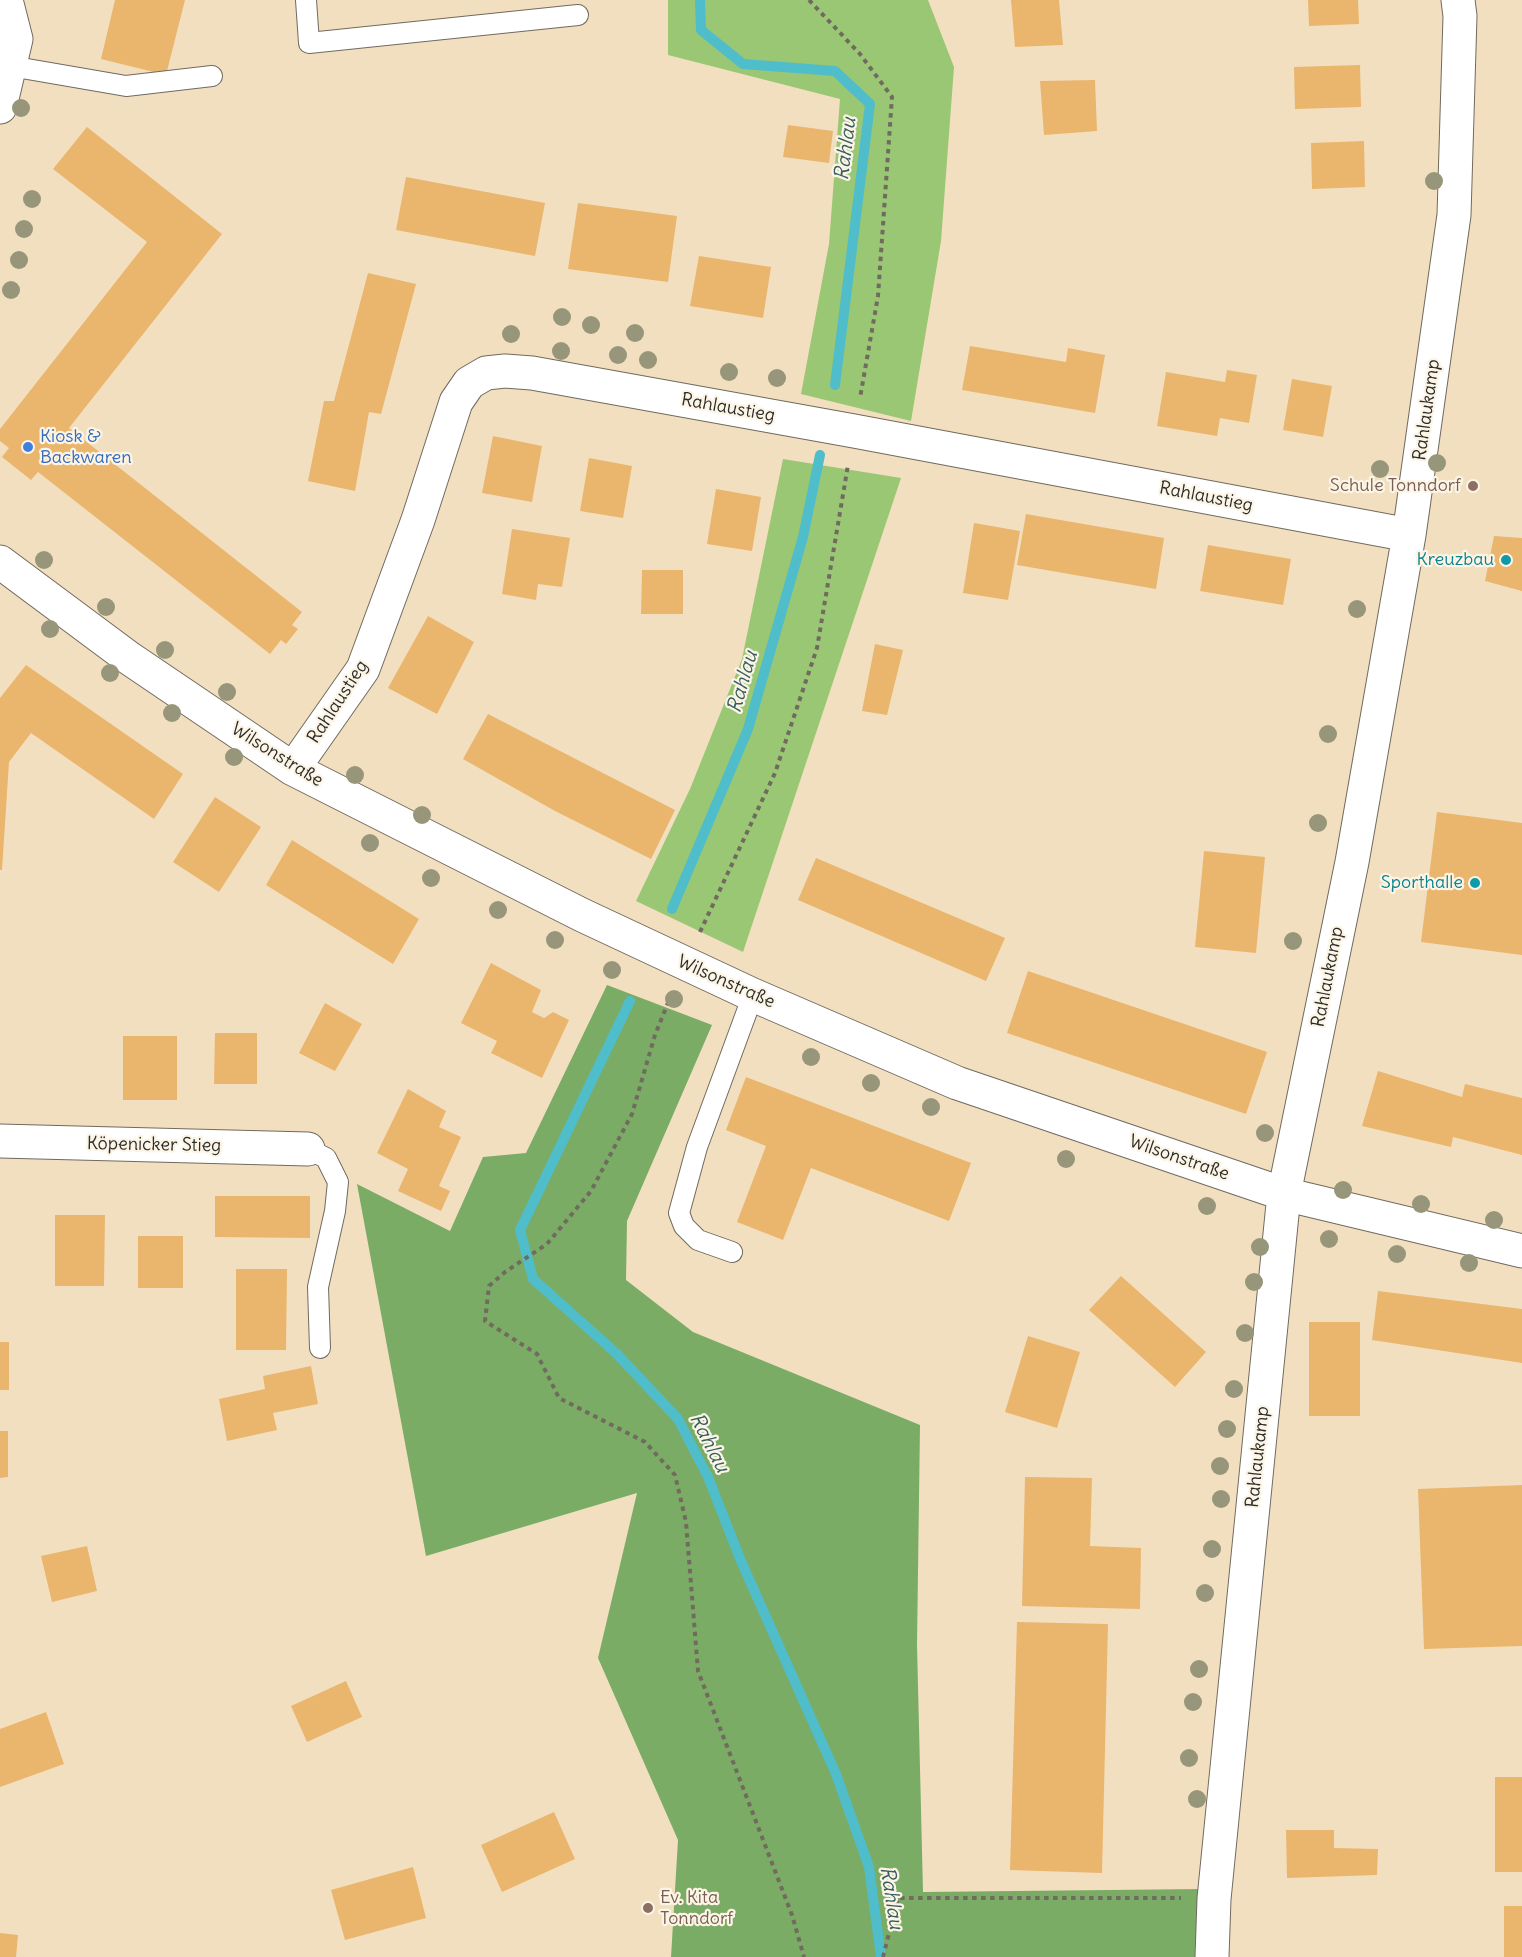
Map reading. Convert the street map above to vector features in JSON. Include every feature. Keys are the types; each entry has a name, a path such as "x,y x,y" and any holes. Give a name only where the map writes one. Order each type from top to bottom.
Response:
{"street":[{"path":"0,107 16,39 6,0"},
{"name":"Rahlaukamp","path":"1212,1957 1214,1899 1284,1194 1352,862 1409,535 1454,215 1460,16 1458,0"},
{"name":"Rahlaustieg","path":"293,769 363,669 418,520 456,402 469,383 486,373 505,371 532,373 1409,535"},
{"name":"Wilsonstraße","path":"0,562 129,658 293,769 582,915 753,995 957,1083 1284,1194 1522,1251"},
{"name":"Köpenicker Stieg","path":"0,1142 308,1149"}],"lane":[{"path":"306,0 309,44 578,15"},
{"path":"10,66 126,86 212,76"},
{"path":"732,1252 698,1240 684,1226 679,1213 697,1147 753,995"},
{"path":"308,1149 326,1158 338,1182 335,1211 318,1287 320,1348"}],"path":[{"path":"804,1957 792,1915 698,1671 686,1522 675,1475 645,1442 559,1398 537,1354 485,1321 489,1286 505,1272 547,1244 591,1191 632,1114 655,1035 685,964 775,773 817,648 878,296 892,97 860,54 809,0"},
{"path":"884,1957 898,1898 1214,1899"}],"green space":[{"path":"668,0 928,0 954,67 941,241 911,421 801,394 829,244 840,99 668,55"},
{"path":"783,459 901,478 743,952 636,901 690,789 742,659"},
{"path":"607,985 712,1025 627,1221 626,1280 693,1332 920,1425 917,1645 923,1892 1202,1889 1197,1957 671,1957 678,1840 598,1658 637,1493 426,1556 357,1184 450,1231 483,1157 526,1153"}],"building":[{"path":"115,0 185,0 166,75 101,59"},
{"path":"1011,0 1059,0 1063,45 1015,47"},
{"path":"1308,0 1358,0 1359,24 1309,26"},
{"path":"1360,65 1361,107 1295,109 1294,67"},
{"path":"1095,80 1097,131 1044,135 1040,81"},
{"path":"788,125 833,131 829,163 783,157"},
{"path":"87,127 222,234 69,428 302,612 292,625 298,629 286,644 281,640 270,654 38,472 31,480 2,457 9,448 0,441 0,429 147,242 53,169"},
{"path":"1364,141 1365,187 1312,189 1311,143"},
{"path":"406,177 545,203 535,256 396,230"},
{"path":"578,203 677,216 668,282 568,269"},
{"path":"699,256 771,267 763,318 690,306"},
{"path":"368,273 416,284 381,414 369,412 355,491 308,481 324,401 334,401"},
{"path":"970,346 1066,362 1068,348 1105,355 1095,413 962,390"},
{"path":"1227,370 1257,375 1249,423 1220,418 1217,436 1157,426 1166,372 1225,382"},
{"path":"1292,379 1332,386 1323,437 1283,430"},
{"path":"493,436 542,446 532,502 482,493"},
{"path":"589,458 632,466 623,518 580,511"},
{"path":"716,489 761,497 752,551 707,544"},
{"path":"1026,514 1164,538 1156,589 1017,565"},
{"path":"974,523 1020,531 1008,600 963,593"},
{"path":"512,529 570,538 562,587 538,584 536,600 502,594"},
{"name":"Kreuzbau","path":"1494,536 1522,538 1522,591 1485,581"},
{"path":"1208,545 1291,559 1283,605 1200,591"},
{"path":"642,570 683,570 683,614 641,614"},
{"path":"428,616 474,642 437,714 388,688"},
{"path":"875,644 903,650 887,715 862,711"},
{"path":"26,665 183,774 154,819 31,733 9,762 2,870 0,870 0,698"},
{"path":"488,714 675,810 651,859 555,811 463,759"},
{"path":"215,797 261,827 219,892 173,862"},
{"name":"Sporthalle","path":"1437,812 1522,823 1522,955 1421,942"},
{"path":"292,840 419,919 393,964 266,885"},
{"path":"1204,851 1265,857 1256,953 1195,947"},
{"path":"816,858 1005,938 986,981 798,900"},
{"path":"491,963 541,990 532,1012 544,1018 553,1012 569,1020 542,1078 491,1053 497,1041 461,1023"},
{"path":"1028,971 1267,1052 1246,1114 1007,1033"},
{"path":"325,1003 362,1024 335,1071 299,1053"},
{"path":"215,1033 257,1033 257,1084 214,1084"},
{"path":"123,1036 177,1036 177,1100 123,1100"},
{"path":"1378,1071 1462,1097 1465,1084 1522,1098 1522,1155 1453,1137 1451,1147 1362,1126"},
{"path":"746,1077 971,1163 949,1221 811,1168 783,1240 737,1222 766,1146 726,1130"},
{"path":"408,1089 446,1111 439,1127 461,1137 439,1186 450,1191 441,1211 398,1191 408,1169 377,1153"},
{"path":"215,1196 310,1196 310,1238 215,1237"},
{"path":"55,1215 105,1215 104,1286 55,1286"},
{"path":"138,1236 183,1236 183,1288 138,1288"},
{"path":"236,1269 287,1269 286,1350 236,1350"},
{"path":"1121,1276 1206,1352 1175,1387 1089,1310"},
{"path":"1378,1291 1522,1309 1522,1363 1372,1340"},
{"path":"1309,1322 1360,1322 1360,1416 1309,1416"},
{"path":"1028,1336 1080,1352 1057,1428 1005,1412"},
{"path":"0,1342 9,1342 9,1390 0,1390"},
{"path":"311,1366 318,1404 273,1413 277,1430 227,1441 219,1399 265,1389 263,1376"},
{"path":"0,1431 8,1431 8,1477 0,1478"},
{"path":"1025,1477 1092,1478 1090,1546 1141,1548 1140,1609 1022,1606"},
{"path":"1522,1485 1522,1646 1424,1649 1418,1489"},
{"path":"87,1546 97,1591 52,1602 41,1556"},
{"path":"1017,1622 1108,1624 1102,1873 1010,1870"},
{"path":"346,1681 362,1717 307,1742 291,1706"},
{"path":"46,1712 64,1764 0,1787 0,1729"},
{"path":"1495,1777 1522,1777 1522,1872 1495,1872"},
{"path":"554,1812 575,1859 502,1892 481,1845"},
{"path":"1286,1830 1334,1830 1334,1848 1378,1849 1377,1875 1287,1878"},
{"path":"413,1867 426,1918 345,1940 331,1890"},
{"path":"1504,1906 1522,1906 1522,1957 1504,1957"},
{"path":"0,1933 18,1935 16,1957 0,1957"}],"waterway":[{"name":"Rahlau","path":"700,0 701,30 743,64 835,71 870,104 835,385"},
{"name":"Rahlau","path":"672,909 748,729 803,537 820,455"},
{"name":"Rahlau","path":"630,1001 520,1230 533,1279 617,1354 678,1419 708,1477 741,1561 836,1774 869,1867 881,1957"}],"place":[{"name":"Kiosk & Backwaren","path":"28,447"},
{"name":"Schule Tonndorf","path":"1473,486"},
{"name":"Kreuzbau","path":"1506,560"},
{"name":"Sporthalle","path":"1475,883"},
{"name":"Ev. Kita Tonndorf","path":"648,1908"}]}
